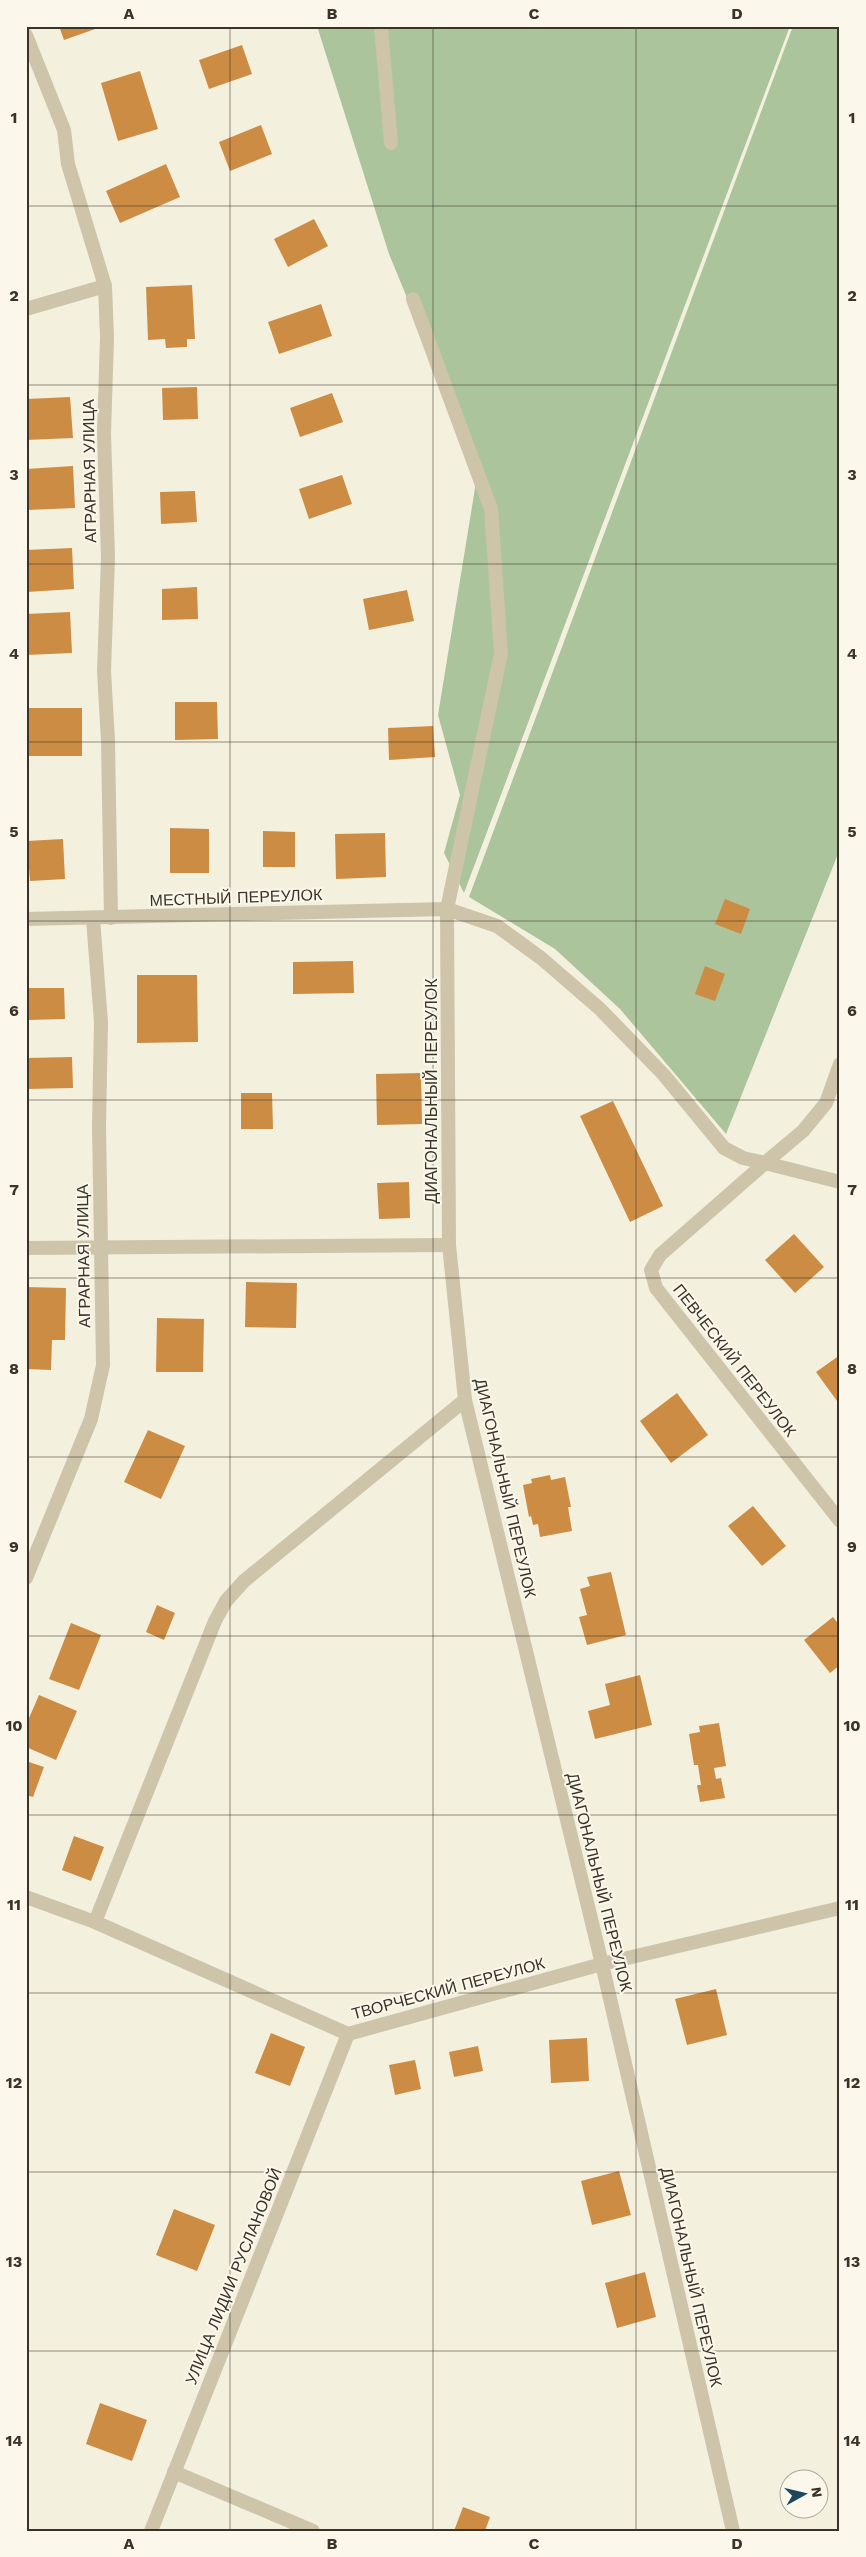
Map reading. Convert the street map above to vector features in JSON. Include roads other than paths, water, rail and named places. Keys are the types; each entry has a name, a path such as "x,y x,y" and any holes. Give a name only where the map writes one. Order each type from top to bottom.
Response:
{"street":[{"path":"381,26 391,143"},
{"name":"АГРАРНАЯ УЛИЦА","path":"26,35 64,130 68,164 105,286 107,338 104,434 108,557 104,671 111,918"},
{"path":"26,309 105,286"},
{"name":"ДИАГОНАЛЬНЫЙ ПЕРЕУЛОК","path":"413,299 491,509 501,653 447,909 449,1246 465,1400 602,1964 733,2531"},
{"path":"447,909 497,926 541,958 600,1009 664,1075 724,1148 743,1158 840,1182"},
{"name":"МЕСТНЫЙ ПЕРЕУЛОК","path":"26,919 93,919 447,909"},
{"name":"АГРАРНАЯ УЛИЦА","path":"26,1578 91,1418 103,1365 101,1022 93,919"},
{"name":"ПЕВЧЕСКИЙ ПЕРЕУЛОК","path":"840,1064 826,1104 804,1131 660,1255 651,1270 656,1288 840,1521"},
{"path":"26,1248 449,1246"},
{"path":"95,1922 215,1621 226,1601 244,1581 465,1400"},
{"name":"ТВОРЧЕСКИЙ ПЕРЕУЛОК","path":"26,1897 95,1922 348,2034 602,1964 840,1908"},
{"name":"УЛИЦА ЛИДИИ РУСЛАНОВОЙ","path":"151,2531 348,2034"},
{"path":"174,2472 313,2531"}]}
